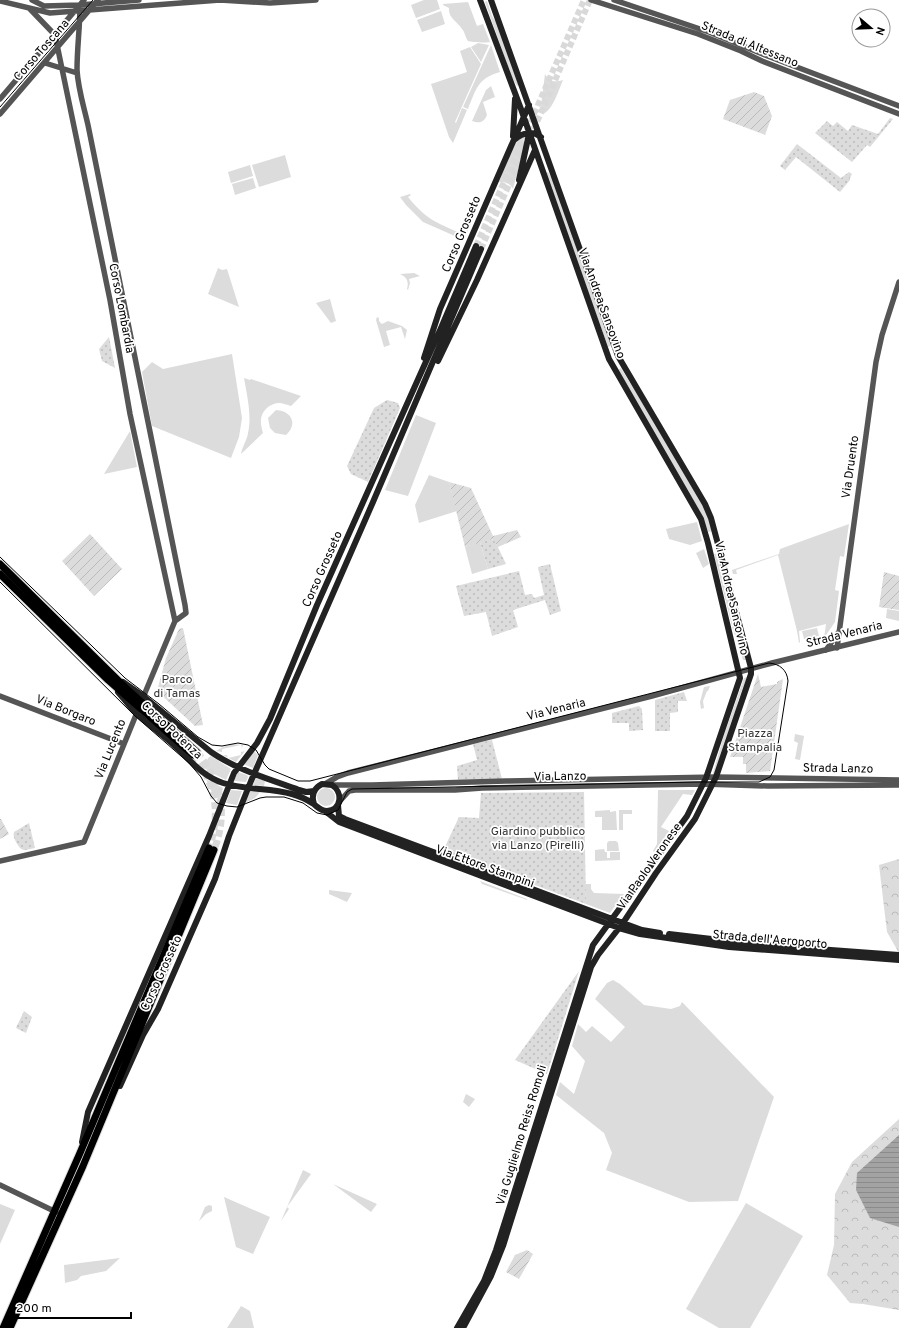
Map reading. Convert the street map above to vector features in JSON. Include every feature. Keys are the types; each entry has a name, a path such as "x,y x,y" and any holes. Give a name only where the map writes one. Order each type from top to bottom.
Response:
{"main road":[{"name":"Via Andrea Sansovino","path":"480,0 524,117 609,359 701,519 739,673"},
{"name":"Via Andrea Sansovino","path":"491,0 618,356 710,515 751,669"},
{"path":"512,141 516,95"},
{"path":"515,195 529,133 529,104"},
{"name":"Corso Grosseto","path":"419,375 440,309 529,104"},
{"path":"512,141 529,133 536,134 541,138"},
{"name":"Corso Grosseto","path":"424,383 431,374 460,318 541,138"},
{"name":"Corso Grosseto","path":"3,1328 57,1212 97,1138 143,1035 158,1009 195,925 215,879 227,840 248,787 424,383 478,248 419,375 318,605 270,719 257,743 238,767 228,785 222,805 209,836 88,1112 80,1153"},
{"name":"Corso Potenza","path":"0,564 111,677 140,704 212,753 238,767 302,792 314,791"},
{"name":"Corso Potenza","path":"0,574 140,704 176,747 198,769 213,779 228,785 293,794 314,804"},
{"path":"712,784 716,777 750,678 751,669"},
{"path":"703,784 740,678 739,673"},
{"path":"140,704 195,754"},
{"path":"329,784 339,792 338,804 333,810 326,811 319,809 314,804 312,797 314,791 319,786 329,784"},
{"name":"Via Paolo Veronese","path":"593,944 687,816 703,784"},
{"name":"Via Paolo Veronese","path":"598,955 621,925 695,819 712,784"},
{"name":"Via Ettore Stampini","path":"338,804 339,816 345,819 610,921"},
{"name":"Via Ettore Stampini","path":"326,811 339,822 641,932"},
{"path":"181,922 212,849"},
{"name":"Corso Grosseto","path":"84,1164 181,922"},
{"name":"Corso Grosseto","path":"10,1328 80,1153 181,922"},
{"name":"Strada dell'Aeroporto","path":"641,932 735,943 899,955"},
{"name":"Strada dell'Aeroporto","path":"641,932 729,947 899,960"},
{"name":"Via Guglielmo Reiss Romoli","path":"457,1328 484,1281 496,1250 593,944"},
{"name":"Via Guglielmo Reiss Romoli","path":"463,1328 491,1276 501,1252 587,976 590,967 598,955"}],"street":[{"path":"32,0 44,6 82,2 139,0"},
{"path":"0,1 50,13 220,0 270,3 316,0"},
{"name":"Strada di Altessano","path":"591,0 704,36 762,61 899,114"},
{"name":"Strada di Altessano","path":"614,0 706,31 764,55 899,106"},
{"name":"Corso Toscana","path":"0,99 55,35 77,12 82,2"},
{"name":"Corso Toscana","path":"0,114 96,2"},
{"path":"30,9 55,35"},
{"name":"Corso Lombardia","path":"55,35 110,300 130,414 175,621 186,613 147,412 88,125 78,84 77,73 80,21 77,12"},
{"path":"45,63 77,73"},
{"name":"Via Druento","path":"837,648 876,357 898,290 899,282"},
{"name":"Via Lucento","path":"0,861 84,842 175,621"},
{"path":"826,650 839,632"},
{"name":"Strada Venaria","path":"794,658 899,632"},
{"name":"Via Venaria","path":"329,784 337,776 348,772 650,697 794,658"},
{"name":"Via Borgaro","path":"0,696 124,744"},
{"name":"Via Lanzo","path":"329,784 372,785 716,777 777,779"},
{"name":"Strada Lanzo","path":"777,779 899,780"},
{"name":"Via Lanzo","path":"338,804 349,791 355,790 455,790 482,788 703,784 786,785"},
{"name":"Strada Lanzo","path":"786,785 899,786"},
{"path":"0,1185 57,1212"}],"green space":[{"path":"424,0 437,0 440,9 416,18 411,5"},
{"path":"487,1 492,16 498,25 519,85 517,86 512,78 485,2"},
{"path":"468,2 477,26 483,24 490,42 468,41 463,30 451,17 449,8 443,5"},
{"path":"441,11 445,24 422,32 417,20"},
{"path":"478,43 489,45 481,62 471,47"},
{"path":"491,45 500,72 493,74 482,81 476,90 468,109 463,107"},
{"path":"470,47 481,64 455,122 456,123 462,108 467,110 453,143 449,137 431,84 467,72 460,51"},
{"path":"545,74 552,81 563,80 553,104 547,112 543,114 541,106"},
{"path":"491,86 495,97 483,102 487,115 486,117 483,121 472,121 486,90"},
{"path":"754,92 764,96 772,116 765,135 723,119 730,100"},
{"path":"890,118 893,119 870,147 867,145 852,162 815,133 827,121 833,126 837,122 848,131 852,125 878,134"},
{"path":"520,138 523,138 525,144 513,189 507,183 499,182 514,143"},
{"path":"797,144 841,178 849,172 852,174 850,180 840,192 796,157 785,170 780,166"},
{"path":"285,155 291,177 259,187 252,165"},
{"path":"250,165 253,176 231,183 228,172"},
{"path":"548,172 554,182 613,345 608,347 545,173"},
{"path":"253,178 256,188 235,195 232,184"},
{"path":"411,195 408,197 420,210 431,219 444,226 460,233 465,220 471,223 464,240 423,222 400,197"},
{"path":"218,268 222,270 227,269 239,307 208,294"},
{"path":"414,273 420,276 409,279 410,283 408,290 407,280 400,274"},
{"path":"330,299 336,321 331,323 316,303"},
{"path":"377,317 382,324 388,321 402,326 407,330 405,339 401,327 386,331 390,345 384,347 376,320"},
{"path":"109,337 115,368 102,361 99,349"},
{"path":"232,354 242,418 239,437 231,458 152,426 142,372 152,362 163,369"},
{"path":"621,368 637,392 707,512 713,531 708,532 701,513 618,370"},
{"path":"244,378 301,396 291,406 279,403 268,407 263,413 261,419 263,433 241,454 249,426 249,406"},
{"path":"387,400 398,403 400,408 368,482 351,474 347,466 374,408"},
{"path":"276,410 286,413 292,419 292,427 286,435 275,433 270,428 268,418"},
{"path":"416,415 436,423 408,496 385,490"},
{"path":"130,431 137,467 104,474"},
{"path":"429,475 449,482 457,511 419,523 415,505"},
{"path":"449,482 471,488 493,536 517,530 521,537 498,547 493,539 465,547"},
{"path":"697,522 702,541 690,545 669,539 666,529"},
{"path":"849,524 844,557 840,556 835,590 839,591 835,622 824,638 826,624 799,631 799,643 778,555 736,570 737,574 733,574 732,570 779,554 780,549"},
{"path":"90,534 122,569 94,596 62,561"},
{"path":"494,539 506,564 488,569 480,542"},
{"path":"480,542 488,569 472,574 465,547"},
{"path":"704,549 709,564 703,568 696,553"},
{"path":"719,553 746,660 743,660 733,630 714,554"},
{"path":"550,564 561,611 550,615 545,600 513,610 518,627 492,636 486,612 464,616 456,586 519,571 525,595 532,594 534,598 544,595 538,567"},
{"path":"884,572 899,576 899,610 879,607"},
{"path":"887,609 899,611 899,621 886,618"},
{"name":"Parco di Tamas","path":"183,628 203,725 195,726 157,691 166,658 179,629"},
{"path":"817,628 819,636 804,639 802,631"},
{"name":"Piazza Stampalia","path":"758,674 761,687 777,684 777,682 783,679 770,771 746,773 746,764 743,764 743,757 730,757"},
{"path":"747,677 714,775 713,773 723,738 744,678"},
{"path":"710,686 703,701 704,708 701,709 700,702 704,687"},
{"path":"684,692 687,701 678,701 678,712 670,713 670,731 655,731 655,700"},
{"path":"639,706 642,709 643,730 629,731 629,723 612,723 612,713"},
{"path":"795,734 804,736 800,760 795,759 798,743 794,741"},
{"path":"492,740 502,779 458,780 457,766 477,760 473,744"},
{"path":"233,744 243,745 242,748 241,745 222,749 222,752 216,751 223,747"},
{"path":"245,751 236,762 228,758 241,755 241,752"},
{"path":"254,751 258,755 253,768 243,764"},
{"path":"211,756 231,769 226,780 204,768 208,758"},
{"path":"238,772 247,775 248,777 246,782 234,780"},
{"path":"256,778 265,781 264,786 253,785"},
{"path":"206,779 223,788 220,801 212,793"},
{"path":"326,788 332,791 335,797 332,803 326,806 320,803 317,797 320,791"},
{"path":"231,790 242,791 237,805 226,803"},
{"path":"658,790 695,790 692,795 683,794 661,827 669,831 654,852 653,851 657,844"},
{"path":"250,792 260,792 255,798 245,803"},
{"name":"Giardino pubblico via Lanzo (Pirelli)","path":"584,792 586,904 443,851 459,817 479,818 481,793"},
{"path":"610,810 610,812 616,811 617,830 602,830 602,817 595,817 595,811"},
{"path":"619,810 632,810 632,814 623,814 623,830 619,830"},
{"path":"0,819 9,834 0,839"},
{"path":"29,823 35,848 24,850 20,848 14,838 14,832"},
{"path":"609,841 616,841 618,843 619,851 607,851 607,843"},
{"path":"604,849 605,852 607,852 607,858 610,858 610,852 620,852 620,860 595,861 595,850"},
{"path":"899,859 899,953 887,932 879,865"},
{"path":"480,881 527,899 527,900 482,884"},
{"path":"585,884 591,884 591,889 594,893 624,894 610,913 586,904"},
{"path":"329,890 352,893 347,902 329,894"},
{"path":"579,971 547,1074 515,1060"},
{"path":"613,980 620,984 644,1005 671,1009 680,1006 682,1002 774,1097 738,1201 689,1202 606,1170 612,1153 604,1133 556,1095 560,1082 574,1094 585,1061 572,1046 578,1024 586,1032 592,1026 611,1042 625,1027 595,999 607,983"},
{"path":"24,1011 32,1017 26,1033 16,1028"},
{"path":"466,1094 475,1099 469,1107 463,1102"},
{"path":"899,1119 899,1310 850,1303 827,1275 834,1245 835,1194 852,1162"},
{"path":"303,1170 311,1174 287,1207"},
{"path":"333,1184 377,1204 371,1212"},
{"path":"224,1197 270,1217 253,1254 236,1247"},
{"path":"746,1203 803,1236 750,1328 719,1328 686,1309"},
{"path":"0,1204 15,1210 0,1244"},
{"path":"209,1205 212,1206 212,1211 206,1214 199,1221 205,1207"},
{"path":"287,1207 289,1209 281,1221"},
{"path":"527,1250 533,1254 519,1279 506,1272 515,1255"},
{"path":"120,1258 106,1271 81,1276 77,1280 65,1283 64,1265"},
{"path":"241,1306 250,1311 254,1328 227,1328"}],"shaded area":[{"path":"899,1135 899,1227 870,1218 856,1190 857,1173"}],"tunnel":[{"path":"476,246 584,0"},
{"path":"530,138 590,0"},
{"path":"481,249 524,150"},
{"path":"197,752 212,775 220,799 221,823 214,850"},
{"path":"193,755 207,777 214,799 215,823 209,848"}],"tram line":[{"path":"0,107 93,0"},
{"path":"0,557 125,678 198,737 212,745 222,746 238,743 248,745 256,750 269,769 298,781 310,781 769,663 780,666 786,674 788,681 774,770 770,777 759,782 352,789 347,792 338,810 327,815 317,813 303,803 284,797 266,797 237,807 227,806 217,803 211,796 201,777 189,763 135,716 0,582"}]}
